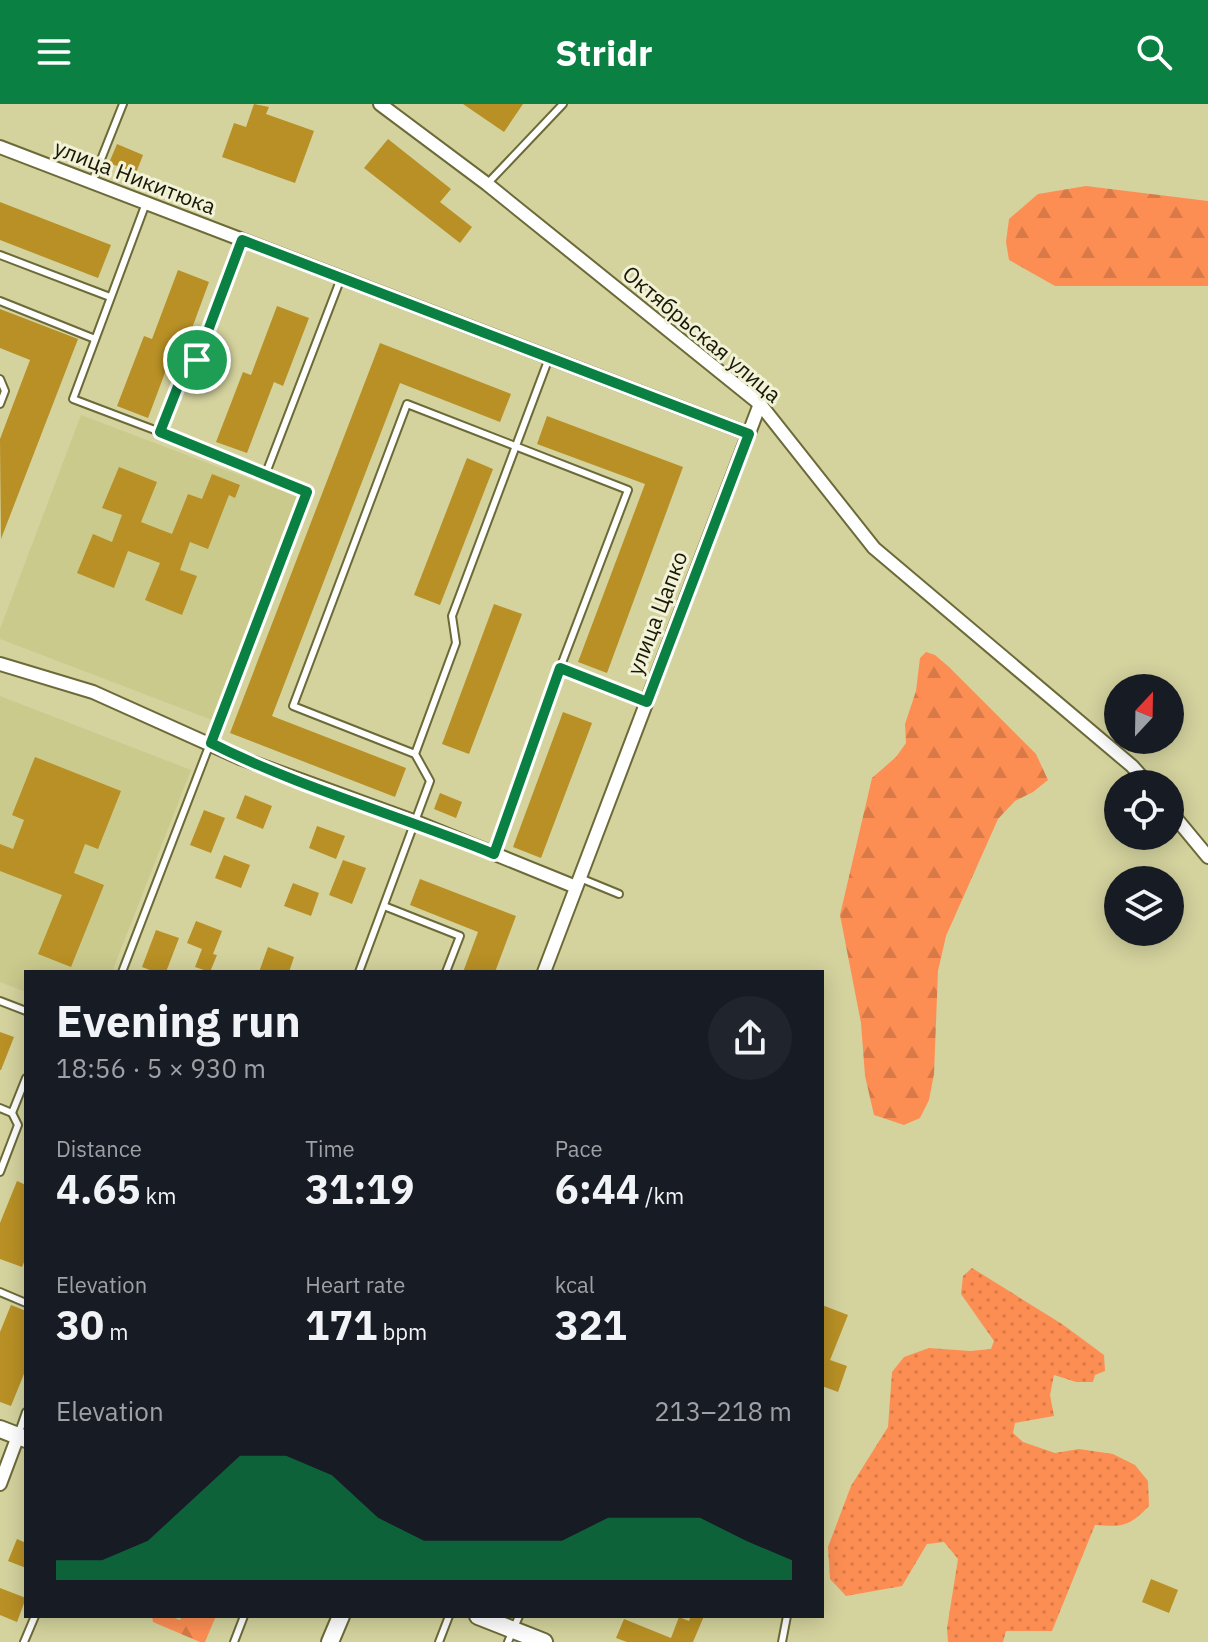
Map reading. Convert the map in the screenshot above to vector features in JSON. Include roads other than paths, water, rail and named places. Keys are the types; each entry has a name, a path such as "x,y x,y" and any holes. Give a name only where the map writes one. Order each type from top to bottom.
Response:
{"street":[{"name":"Октябрьская улица","path":"380,104 487,184 760,404 874,548 1136,770"},
{"name":"улица Никитюка","path":"0,147 749,434"},
{"name":"улица Цапко","path":"545,970 760,404"},
{"path":"0,664 93,692 240,758 494,854 578,882"},
{"path":"1184,828 1208,857"},
{"path":"0,1429 22,1438 0,1484"},
{"path":"330,1642 340,1618"},
{"path":"484,1618 544,1642"}],"lane":[{"path":"92,182 123,104"},
{"path":"487,184 563,104"},
{"path":"123,970 307,492 266,473 73,399 146,203"},
{"path":"160,432 186,366 197,360 242,240"},
{"path":"0,255 110,297"},
{"path":"266,473 341,278"},
{"path":"0,301 95,339"},
{"path":"415,754 456,643 452,616 549,358"},
{"path":"0,379 5,391 0,404"},
{"path":"360,970 430,781 415,754 293,706 407,404 628,490 494,854"},
{"path":"560,668 647,702"},
{"path":"578,882 619,894"},
{"path":"384,906 460,936 447,970"},
{"path":"0,1001 24,1010"},
{"path":"12,1113 24,1083"},
{"path":"0,1108 12,1113 18,1125 0,1172"},
{"path":"0,1292 24,1302"},
{"path":"24,1642 34,1618"},
{"path":"234,1642 243,1618"},
{"path":"439,1642 448,1618"},
{"path":"782,1642 787,1618"}]}
